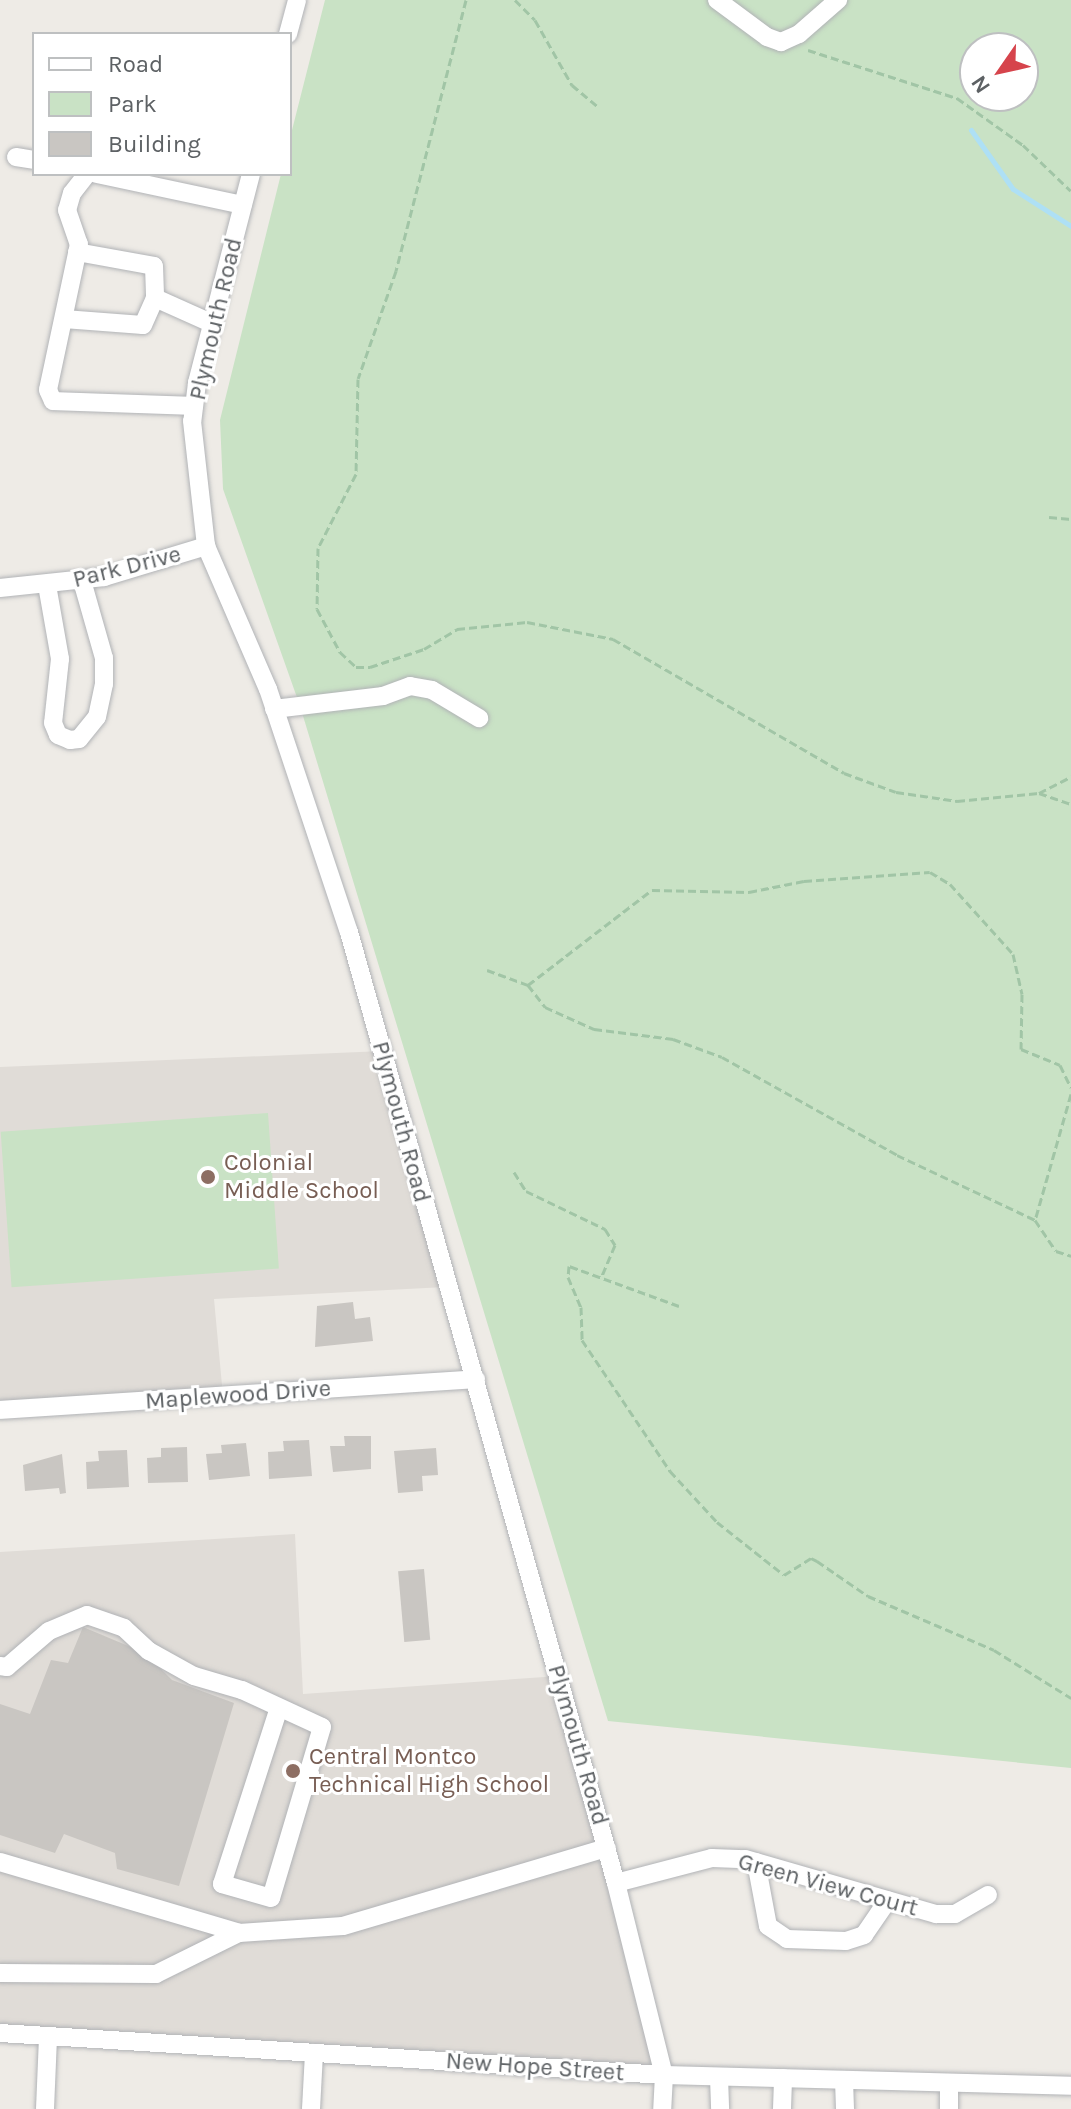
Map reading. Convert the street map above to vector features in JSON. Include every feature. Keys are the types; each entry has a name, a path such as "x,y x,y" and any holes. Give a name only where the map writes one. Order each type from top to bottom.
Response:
{"street":[{"path":"289,32 297,0"},
{"path":"717,0 767,37 781,42 799,34 838,0"},
{"path":"85,176 72,193 67,210 77,252 48,390 53,401 194,406"},
{"path":"106,176 243,205"},
{"name":"Plymouth Road","path":"250,176 194,406 194,457 206,546 274,709 349,932 445,1287 476,1379 607,1848 664,2075 662,2109"},
{"path":"64,319 143,325 155,298 154,266 77,252"},
{"path":"155,298 213,324"},
{"name":"Park Drive","path":"0,588 82,581 206,546"},
{"path":"47,585 60,659 53,723 58,735 70,740 79,739 97,717 104,684 104,658 82,581"},
{"path":"274,709 383,696 410,686 432,690 479,718"},
{"name":"Maplewood Drive","path":"0,1410 476,1379"},
{"path":"0,1666 7,1667 49,1631 87,1615 124,1628 149,1651 194,1676 242,1690 322,1727 271,1898 282,1930"},
{"path":"271,1898 222,1884 279,1708"},
{"path":"0,1862 239,1933 343,1926 607,1848"},
{"name":"Green View Court","path":"616,1883 712,1858 756,1862 888,1900 955,1914 988,1895"},
{"path":"756,1862 768,1926 787,1939 846,1941 864,1935 888,1900"},
{"path":"0,1973 156,1974 239,1933"},
{"name":"New Hope Street","path":"0,2033 664,2075 1071,2086"},
{"path":"45,2109 48,2036"},
{"path":"311,2109 314,2053"},
{"path":"719,2077 720,2109"},
{"path":"782,2109 783,2078"},
{"path":"844,2080 845,2109"},
{"path":"949,2083 949,2109"}],"path":[{"path":"466,0 396,271 358,379 356,474 318,548 317,609 340,652 356,667 370,667 478,623 527,622 613,639 844,773 896,792 957,801 1039,793 1071,777"},
{"path":"515,0 535,20 572,85 597,106"},
{"path":"781,42 957,98 1023,145 1071,191"},
{"path":"1049,517 1071,519"},
{"path":"1039,793 1071,804"},
{"path":"528,985 652,890 749,892 804,881 930,872 950,884 1013,954 1022,994 1021,1049 1060,1065 1071,1091 1035,1220"},
{"path":"487,970 528,985 545,1007 594,1029 673,1039 722,1057 897,1155 1035,1220 1056,1251 1071,1256"},
{"path":"514,1172 526,1191 611,1236 614,1256 602,1276"},
{"path":"679,1306 569,1266 568,1277 581,1307 582,1340 627,1413 717,1522 784,1575 803,1562 817,1561 868,1596 994,1650 1071,1698"}],"shaded area":[{"name":"Colonial Middle School","path":"383,1051 445,1287 214,1299 223,1396 0,1410 0,1067"},
{"name":"Central Montco Technical High School","path":"295,1534 303,1694 559,1676 664,2075 0,2033 0,1552"}],"green space":[{"path":"325,0 1071,0 1071,1768 608,1721 300,706 223,489 220,420 281,176 292,176 292,130"},
{"path":"268,1113 279,1269 12,1287 1,1132"}],"building":[{"path":"353,1302 355,1319 370,1317 373,1341 315,1347 317,1306"},
{"path":"344,1436 371,1436 371,1469 333,1472 330,1446 345,1446"},
{"path":"309,1440 312,1476 269,1479 268,1452 284,1451 283,1441"},
{"path":"246,1443 250,1476 209,1480 206,1454 222,1453 221,1445"},
{"path":"187,1447 188,1482 148,1483 147,1458 161,1457 161,1448"},
{"path":"436,1448 438,1475 422,1476 423,1491 398,1493 394,1451"},
{"path":"127,1450 129,1487 87,1489 86,1462 99,1461 98,1451"},
{"path":"62,1454 66,1493 60,1494 59,1488 25,1491 23,1465"},
{"path":"424,1569 430,1640 404,1642 398,1571"},
{"path":"83,1627 145,1653 172,1680 234,1703 179,1886 117,1869 115,1853 64,1834 55,1853 0,1835 0,1704 30,1714 51,1660 68,1663"}],"waterway":[{"path":"971,130 1013,189 1071,226"}],"place":[{"name":"Colonial Middle School","path":"208,1177"},
{"name":"Central Montco Technical High School","path":"293,1771"}]}
